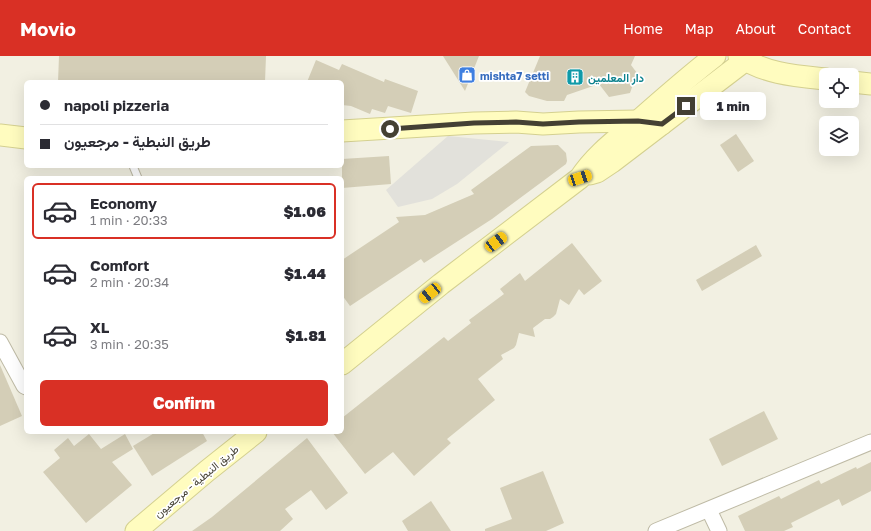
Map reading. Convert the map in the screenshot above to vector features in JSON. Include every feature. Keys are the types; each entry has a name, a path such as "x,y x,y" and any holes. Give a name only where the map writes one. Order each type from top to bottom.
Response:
{"main road":[{"path":"657,117 681,82 715,56"},
{"path":"344,362 441,284 580,178 597,172 657,117 745,58 775,72 819,78"},
{"path":"859,83 871,84"},
{"path":"344,132 474,123 516,122 534,116 622,108 657,117"},
{"path":"0,135 24,138"},
{"name":"طريق النبطية - مرجعيون","path":"136,531 253,434"}],"street":[{"path":"0,342 24,386"},
{"path":"656,531 871,442"},
{"path":"708,510 719,531"}],"shaded area":[{"path":"448,136 509,142 457,184 432,199 398,207 386,190"}],"building":[{"path":"59,56 266,56 265,80 58,80"},
{"path":"443,56 479,56 465,91"},
{"path":"540,56 635,56 631,65 637,73 630,93 609,97 599,84 567,95 564,101 547,101 529,96 525,92"},
{"path":"316,60 339,70 342,64 384,82 385,79 418,91 411,113 388,106 385,113 372,109 370,114 351,106 344,105 344,80 308,80"},
{"path":"736,134 754,161 738,172 720,145"},
{"path":"558,145 566,153 566,164 492,219 424,263 421,259 350,306 344,298 344,259 399,222 396,217 425,215 474,194 471,190 531,146"},
{"path":"389,156 391,184 344,188 342,168 344,168 344,159"},
{"path":"572,243 602,281 584,295 579,289 569,305 560,299 556,314 550,319 545,319 533,328 535,337 519,333 514,348 501,355 503,359 478,379 495,400 447,439 451,443 414,476 393,452 365,474 334,434 344,434 344,416 444,337 448,341 471,323 469,320 504,294 500,289 520,273 525,281"},
{"path":"756,245 762,256 702,291 696,280"},
{"path":"0,365 22,416 0,426"},
{"path":"764,411 778,439 722,466 709,439"},
{"path":"89,434 101,449 125,434 133,449 112,462 132,485 86,523 43,472 60,458 54,450 68,438 74,446"},
{"path":"153,434 203,434 207,441 152,476 133,446"},
{"path":"307,438 348,493 326,510 311,490 285,509 293,519 280,531 192,531 212,517"},
{"path":"871,462 871,491 842,506 839,499 791,523 793,527 784,531 745,531 738,516 779,496 781,499 819,480 821,484 856,467 857,469"},
{"path":"543,471 564,523 546,531 485,531 485,529 512,519 500,488"},
{"path":"431,501 451,531 408,531 402,521"}],"place":[{"name":"mishta7 setti","path":"467,75"},
{"name":"دار المعلمين","path":"575,77"}],"route":[{"path":"390,129 474,123 516,122 543,124 638,121 662,124 686,106"}]}
